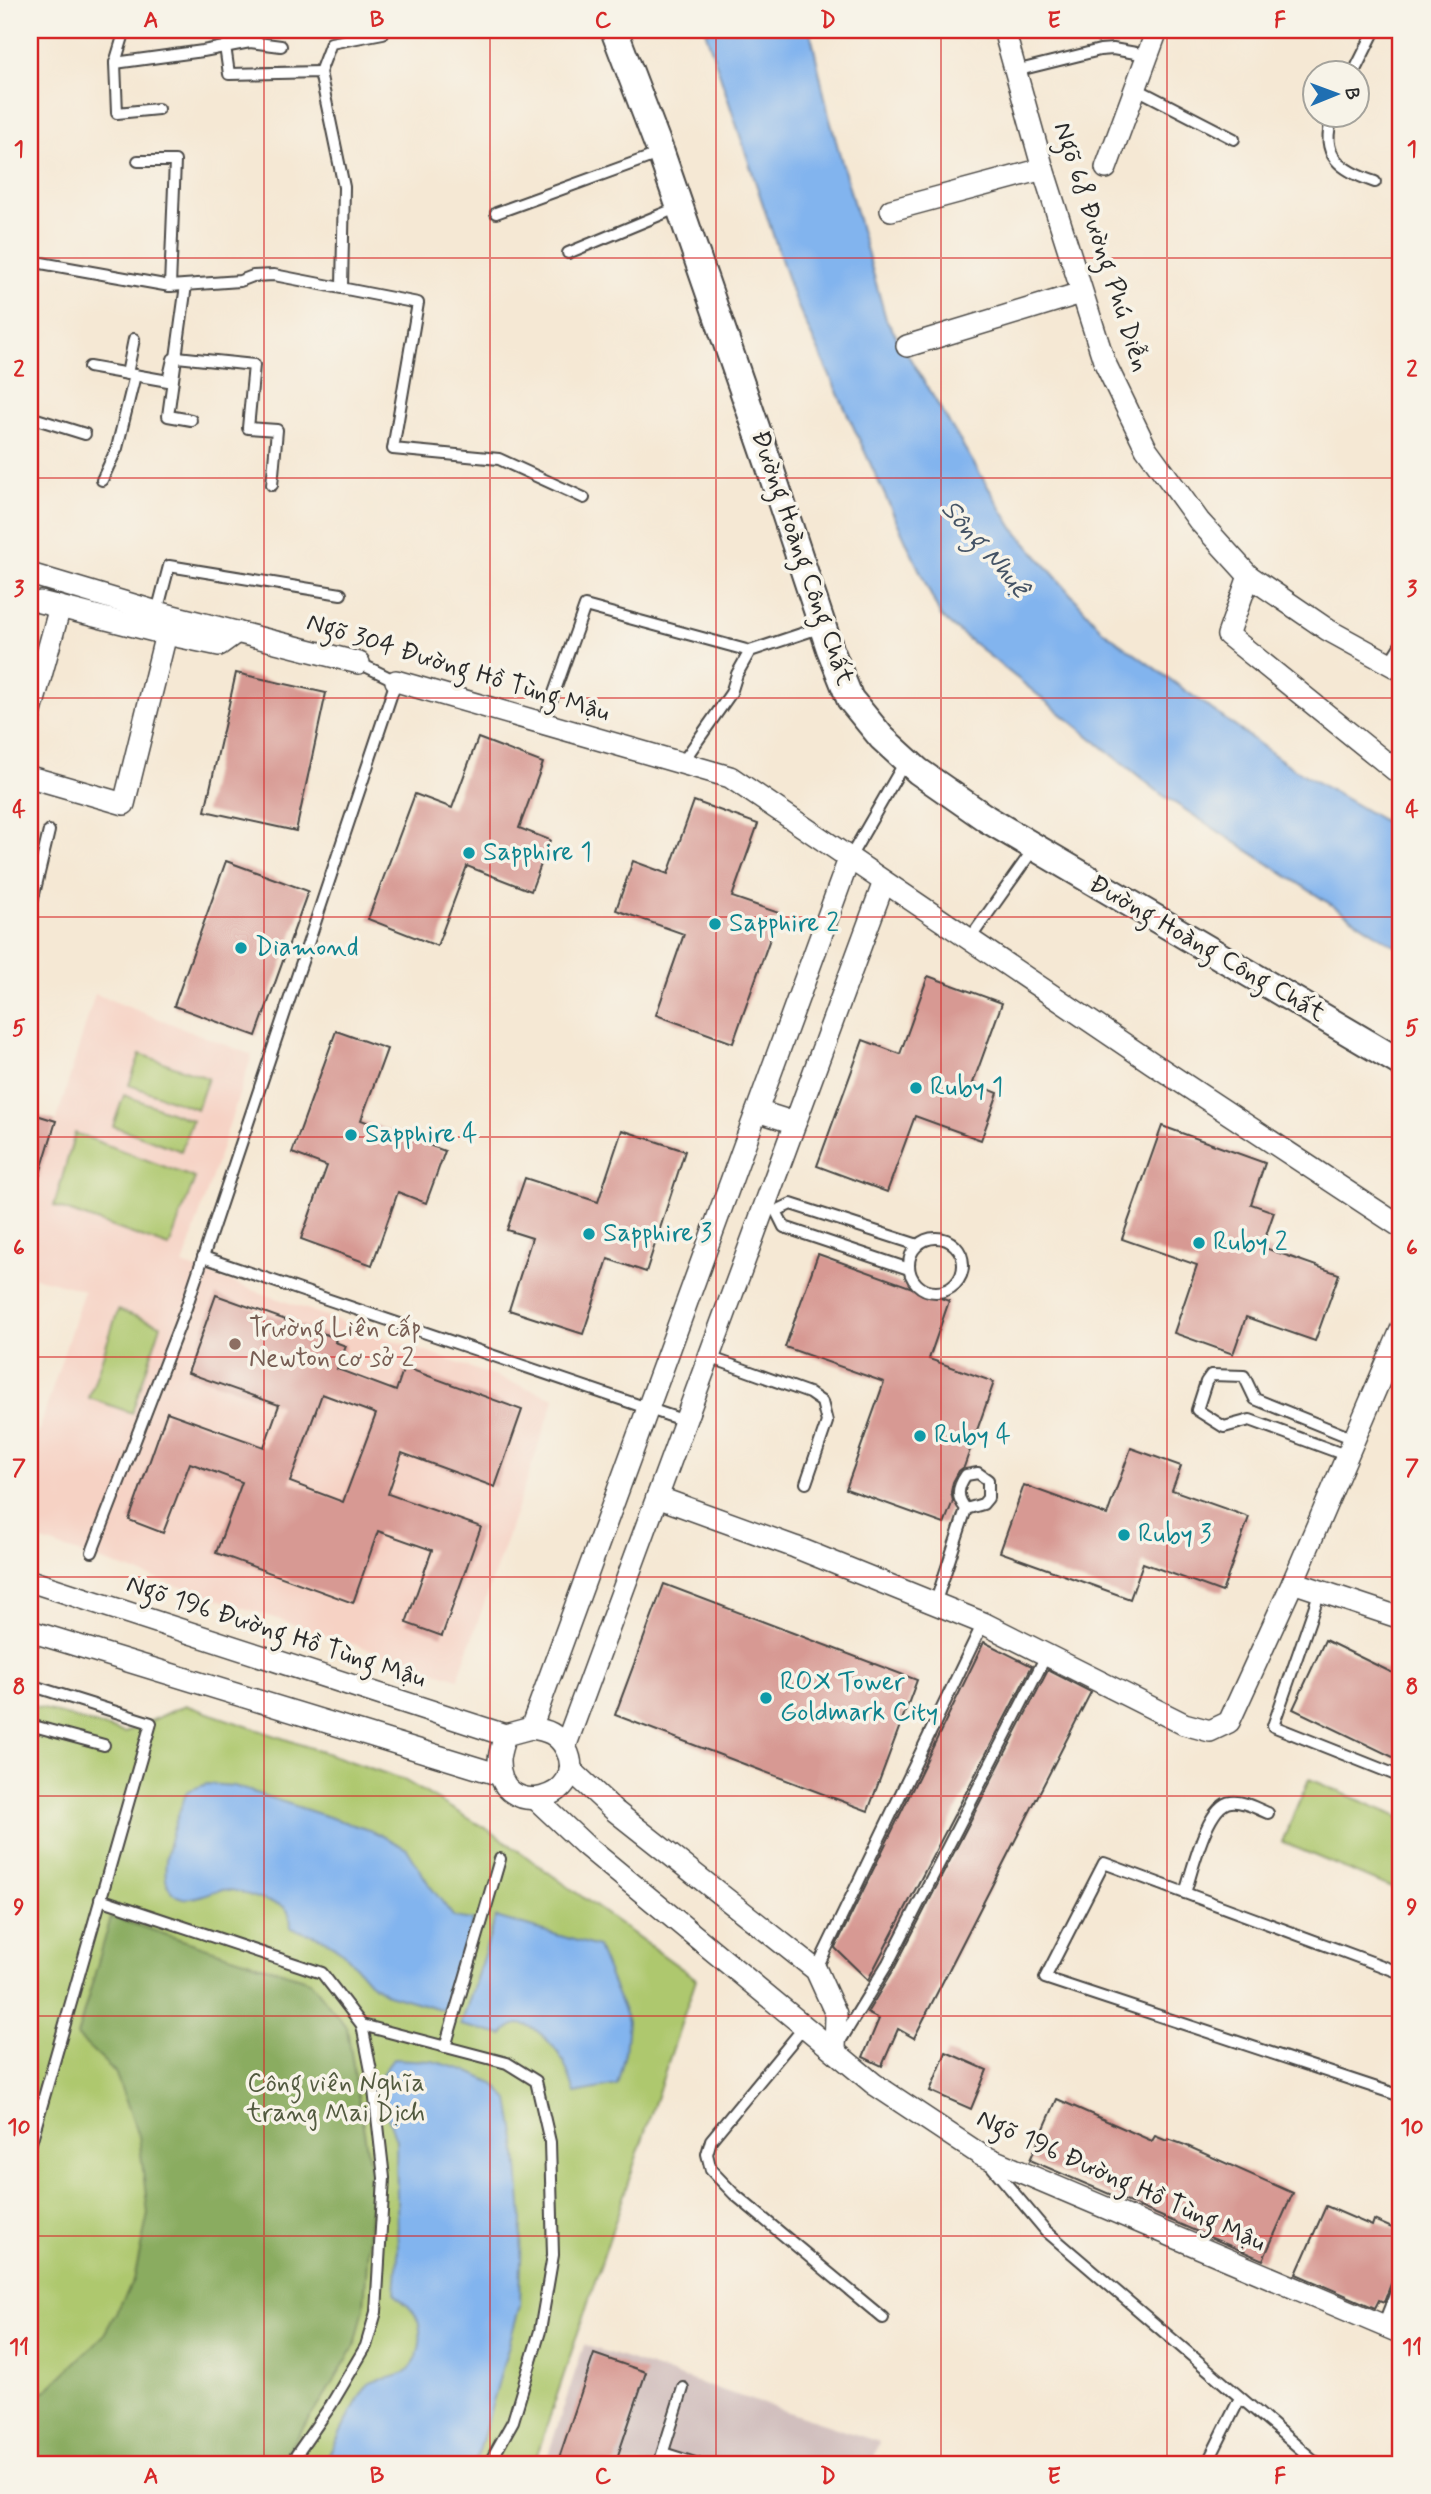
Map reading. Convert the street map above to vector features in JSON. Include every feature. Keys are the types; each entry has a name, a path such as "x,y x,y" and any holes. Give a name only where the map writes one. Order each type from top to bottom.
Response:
{"street":[{"name":"Đường Hoàng Công Chất","path":"614,30 661,153 850,699 882,738 918,771 987,819 1401,1063"},
{"name":"Ngõ 68 Đường Phú Diễn","path":"1004,30 1081,293 1104,361 1146,448 1199,521 1249,576 1328,630 1395,667"},
{"path":"1106,168 1157,30"},
{"path":"891,211 1044,169"},
{"path":"907,346 1081,293"},
{"path":"1249,576 1228,635 1401,775"},
{"name":"Ngõ 304 Đường Hồ Tùng Mậu","path":"38,577 157,612 359,663"},
{"path":"30,715 50,604 219,645 237,632"},
{"path":"30,777 124,804 166,634"},
{"name":"Ngõ 304 Đường Hồ Tùng Mậu","path":"396,681 730,777 884,883 1401,1227"},
{"path":"531,1728 849,859"},
{"path":"565,1747 709,1357 770,1209 795,1123 884,883"},
{"path":"757,1111 795,1123"},
{"path":"657,1497 795,1547 983,1623 1184,1724 1210,1731 1229,1722 1293,1582 1401,1330"},
{"name":"Ngõ 196 Đường Hồ Tùng Mậu","path":"30,1581 505,1735"},
{"path":"1293,1582 1401,1618"},
{"path":"30,1631 500,1775"},
{"path":"531,1728 547,1730 560,1739 568,1753 570,1769 564,1784 558,1790 537,1800 521,1798 508,1789 500,1775 499,1759 505,1735 531,1728"},
{"path":"570,1769 615,1811 816,1970 836,2014 835,2050"},
{"name":"Ngõ 196 Đường Hồ Tùng Mậu","path":"537,1800 585,1845 874,2084 981,2155 1392,2329"}],"lane":[{"path":"125,30 115,63 117,113 158,109"},
{"path":"1360,60 1375,30"},
{"path":"342,288 344,187 320,72 331,43 383,33"},
{"path":"115,63 250,42 281,46"},
{"path":"225,46 229,74 320,72"},
{"path":"1015,71 1100,50 1113,49 1147,55"},
{"path":"1135,88 1234,139"},
{"path":"1330,130 1332,153 1339,167 1375,182"},
{"path":"496,213 661,153"},
{"path":"138,161 175,161 170,286"},
{"path":"568,253 679,207"},
{"path":"30,261 170,286 240,281 253,276 274,275 418,303 393,449 499,459 584,498"},
{"path":"186,285 168,416 191,421"},
{"path":"102,480 117,448 131,374 134,339"},
{"path":"89,367 168,381 173,359 177,356 254,365 248,428 277,430 272,485"},
{"path":"30,417 85,434"},
{"path":"157,612 169,566 341,594"},
{"path":"38,577 50,604"},
{"path":"542,724 585,606 750,651 823,627"},
{"path":"1395,667 1401,644"},
{"path":"682,763 731,693 737,674 750,651"},
{"name":"Ngõ 304 Đường Hồ Tùng Mậu","path":"359,663 396,681"},
{"path":"92,1552 180,1324 396,681"},
{"path":"849,859 906,760"},
{"path":"30,911 49,831"},
{"path":"969,940 1035,847"},
{"path":"909,1269 784,1227 770,1209 791,1204 918,1245"},
{"path":"934,1237 952,1242 962,1258 961,1276 949,1289 932,1292 917,1284 909,1269 909,1260 918,1245 934,1237"},
{"path":"203,1257 685,1421"},
{"path":"709,1357 809,1393 822,1402 827,1422 806,1483"},
{"path":"1211,1375 1244,1376 1255,1399 1351,1447 1250,1420 1224,1427 1197,1410 1206,1382 1211,1375"},
{"path":"935,1604 966,1509"},
{"path":"1320,1591 1273,1726 1401,1777"},
{"path":"816,1970 983,1623"},
{"path":"835,2050 888,1962 1047,1654"},
{"path":"30,1685 151,1723 30,2146"},
{"path":"30,1725 104,1745"},
{"path":"1185,1893 1209,1822 1218,1808 1230,1801 1268,1813"},
{"path":"445,2047 500,1859"},
{"path":"1401,1973 1104,1863 1045,1978 1401,2096"},
{"path":"100,1899 322,1973 362,2025 373,2081 384,2178 376,2312 366,2346 331,2405 290,2464"},
{"path":"362,2025 507,2063 536,2081 550,2142 553,2255 540,2331 513,2421 489,2464"},
{"path":"805,2026 711,2140 707,2154 711,2170 734,2194 883,2318"},
{"path":"981,2155 1046,2231 1318,2464"},
{"path":"1392,2329 1401,2280"},
{"path":"659,2464 683,2388"},
{"path":"1207,2464 1240,2398"},
{"path":"663,2453 698,2464"}],"shaded area":[{"name":"Trường Liên cấp Newton cơ sở 2","path":"95,994 252,1055 183,1265 555,1398 458,1679 30,1537 30,1459 84,1290 30,1276 30,1208"},
{"path":"584,2345 879,2442 872,2464 545,2464"}],"green space":[{"path":"140,1054 208,1078 197,1109 129,1085"},
{"path":"124,1095 192,1120 181,1151 113,1126"},
{"path":"75,1133 195,1178 169,1247 54,1206"},
{"path":"118,1310 161,1325 132,1413 89,1398"},
{"name":"Công viên Nghĩa trang Mai Dịch","path":"30,1705 125,1733 185,1705 402,1779 495,1834 696,1979 534,2464 30,2464"},
{"path":"1309,1779 1401,1818 1401,1892 1282,1842"},
{"path":"111,1917 310,1981 347,2028 372,2180 364,2308 355,2346 278,2464 30,2464 30,2398 48,2389 103,2336 134,2280 148,2214 139,2136 115,2072 77,2036"}],"water":[{"name":"Sông Nhuệ","path":"705,30 810,30 829,116 886,319 1013,528 1102,630 1291,767 1401,831 1401,950 1161,794 941,617 794,298"},
{"path":"207,1784 234,1786 375,1832 407,1849 430,1886 454,1917 473,1920 444,2010 388,1994 369,1982 344,1953 322,1938 291,1928 288,1912 278,1904 232,1890 220,1890 188,1898 172,1892 166,1881 165,1866 172,1832 187,1791"},
{"path":"496,1917 598,1947 628,2021 625,2053 617,2085 575,2093 565,2065 552,2045 536,2030 527,2026 519,2024 510,2027 503,2035 461,2025"},
{"path":"393,2059 432,2061 465,2070 493,2083 509,2100 516,2140 522,2218 520,2305 478,2455 473,2464 323,2464 364,2389 373,2382 405,2372 419,2350 419,2323 410,2308 395,2293 398,2255 396,2140 387,2114 382,2074"}],"building":[{"path":"236,673 326,693 296,831 205,811"},
{"name":"Sapphire 1","path":"478,738 543,763 519,828 550,840 531,891 467,866 437,946 368,919 415,794 452,808"},
{"name":"Sapphire 2","path":"694,801 758,824 732,897 779,913 733,1043 656,1015 684,934 616,910 633,861 668,874"},
{"name":"Diamond","path":"226,861 308,891 256,1036 174,1006"},
{"name":"Ruby 1","path":"928,976 1002,1003 973,1083 998,1093 981,1140 915,1116 887,1192 817,1166 863,1040 900,1054"},
{"name":"Sapphire 4","path":"336,1031 387,1049 361,1120 445,1151 426,1203 398,1192 372,1265 301,1239 327,1166 292,1153"},
{"path":"30,1113 56,1121 34,1193 30,1193"},
{"name":"Ruby 2","path":"1162,1126 1265,1163 1251,1204 1274,1212 1262,1247 1339,1274 1315,1341 1246,1317 1233,1354 1174,1333 1197,1265 1122,1239"},
{"name":"Sapphire 3","path":"622,1130 685,1151 646,1272 608,1259 583,1334 509,1310 532,1238 507,1230 525,1178 598,1202"},
{"name":"Ruby 4","path":"818,1254 949,1301 929,1359 994,1382 964,1467 953,1482 953,1501 944,1524 846,1489 884,1382 785,1347"},
{"path":"216,1295 336,1338 335,1342 346,1346 337,1369 396,1391 404,1367 522,1410 495,1487 402,1453 388,1494 481,1527 442,1636 406,1623 432,1550 378,1531 353,1603 216,1553 242,1482 190,1463 163,1533 129,1520 167,1412 264,1447 279,1405 188,1373","holes":["322,1394 376,1414 343,1502 290,1482"]},
{"name":"Ruby 3","path":"1131,1448 1181,1466 1172,1490 1249,1517 1222,1592 1143,1563 1130,1599 1000,1552 1024,1485 1107,1515"},
{"name":"ROX Tower Goldmark City","path":"664,1584 917,1680 868,1811 615,1715"},
{"path":"1325,1640 1401,1677 1401,1761 1293,1709"},
{"path":"984,1642 1032,1666 868,1980 835,1948"},
{"path":"1048,1670 1091,1692 914,2038 898,2029 882,2066 863,2057 879,2019 867,2013 895,1967"},
{"path":"946,2052 987,2070 971,2109 930,2091"},
{"path":"1057,2099 1152,2141 1155,2136 1185,2145 1293,2193 1263,2260 1030,2160"},
{"path":"1326,2206 1372,2226 1374,2220 1401,2232 1401,2272 1394,2276 1384,2302 1379,2300 1375,2308 1296,2274"},
{"path":"594,2354 646,2372 615,2464 557,2464"}],"place":[{"name":"Sapphire 1","path":"469,853"},
{"name":"Sapphire 2","path":"715,924"},
{"name":"Diamond","path":"241,948"},
{"name":"Ruby 1","path":"916,1088"},
{"name":"Sapphire 4","path":"351,1135"},
{"name":"Sapphire 3","path":"589,1234"},
{"name":"Ruby 2","path":"1199,1243"},
{"name":"Trường Liên cấp Newton cơ sở 2","path":"235,1344"},
{"name":"Ruby 4","path":"920,1436"},
{"name":"Ruby 3","path":"1124,1535"},
{"name":"ROX Tower Goldmark City","path":"766,1698"}]}
